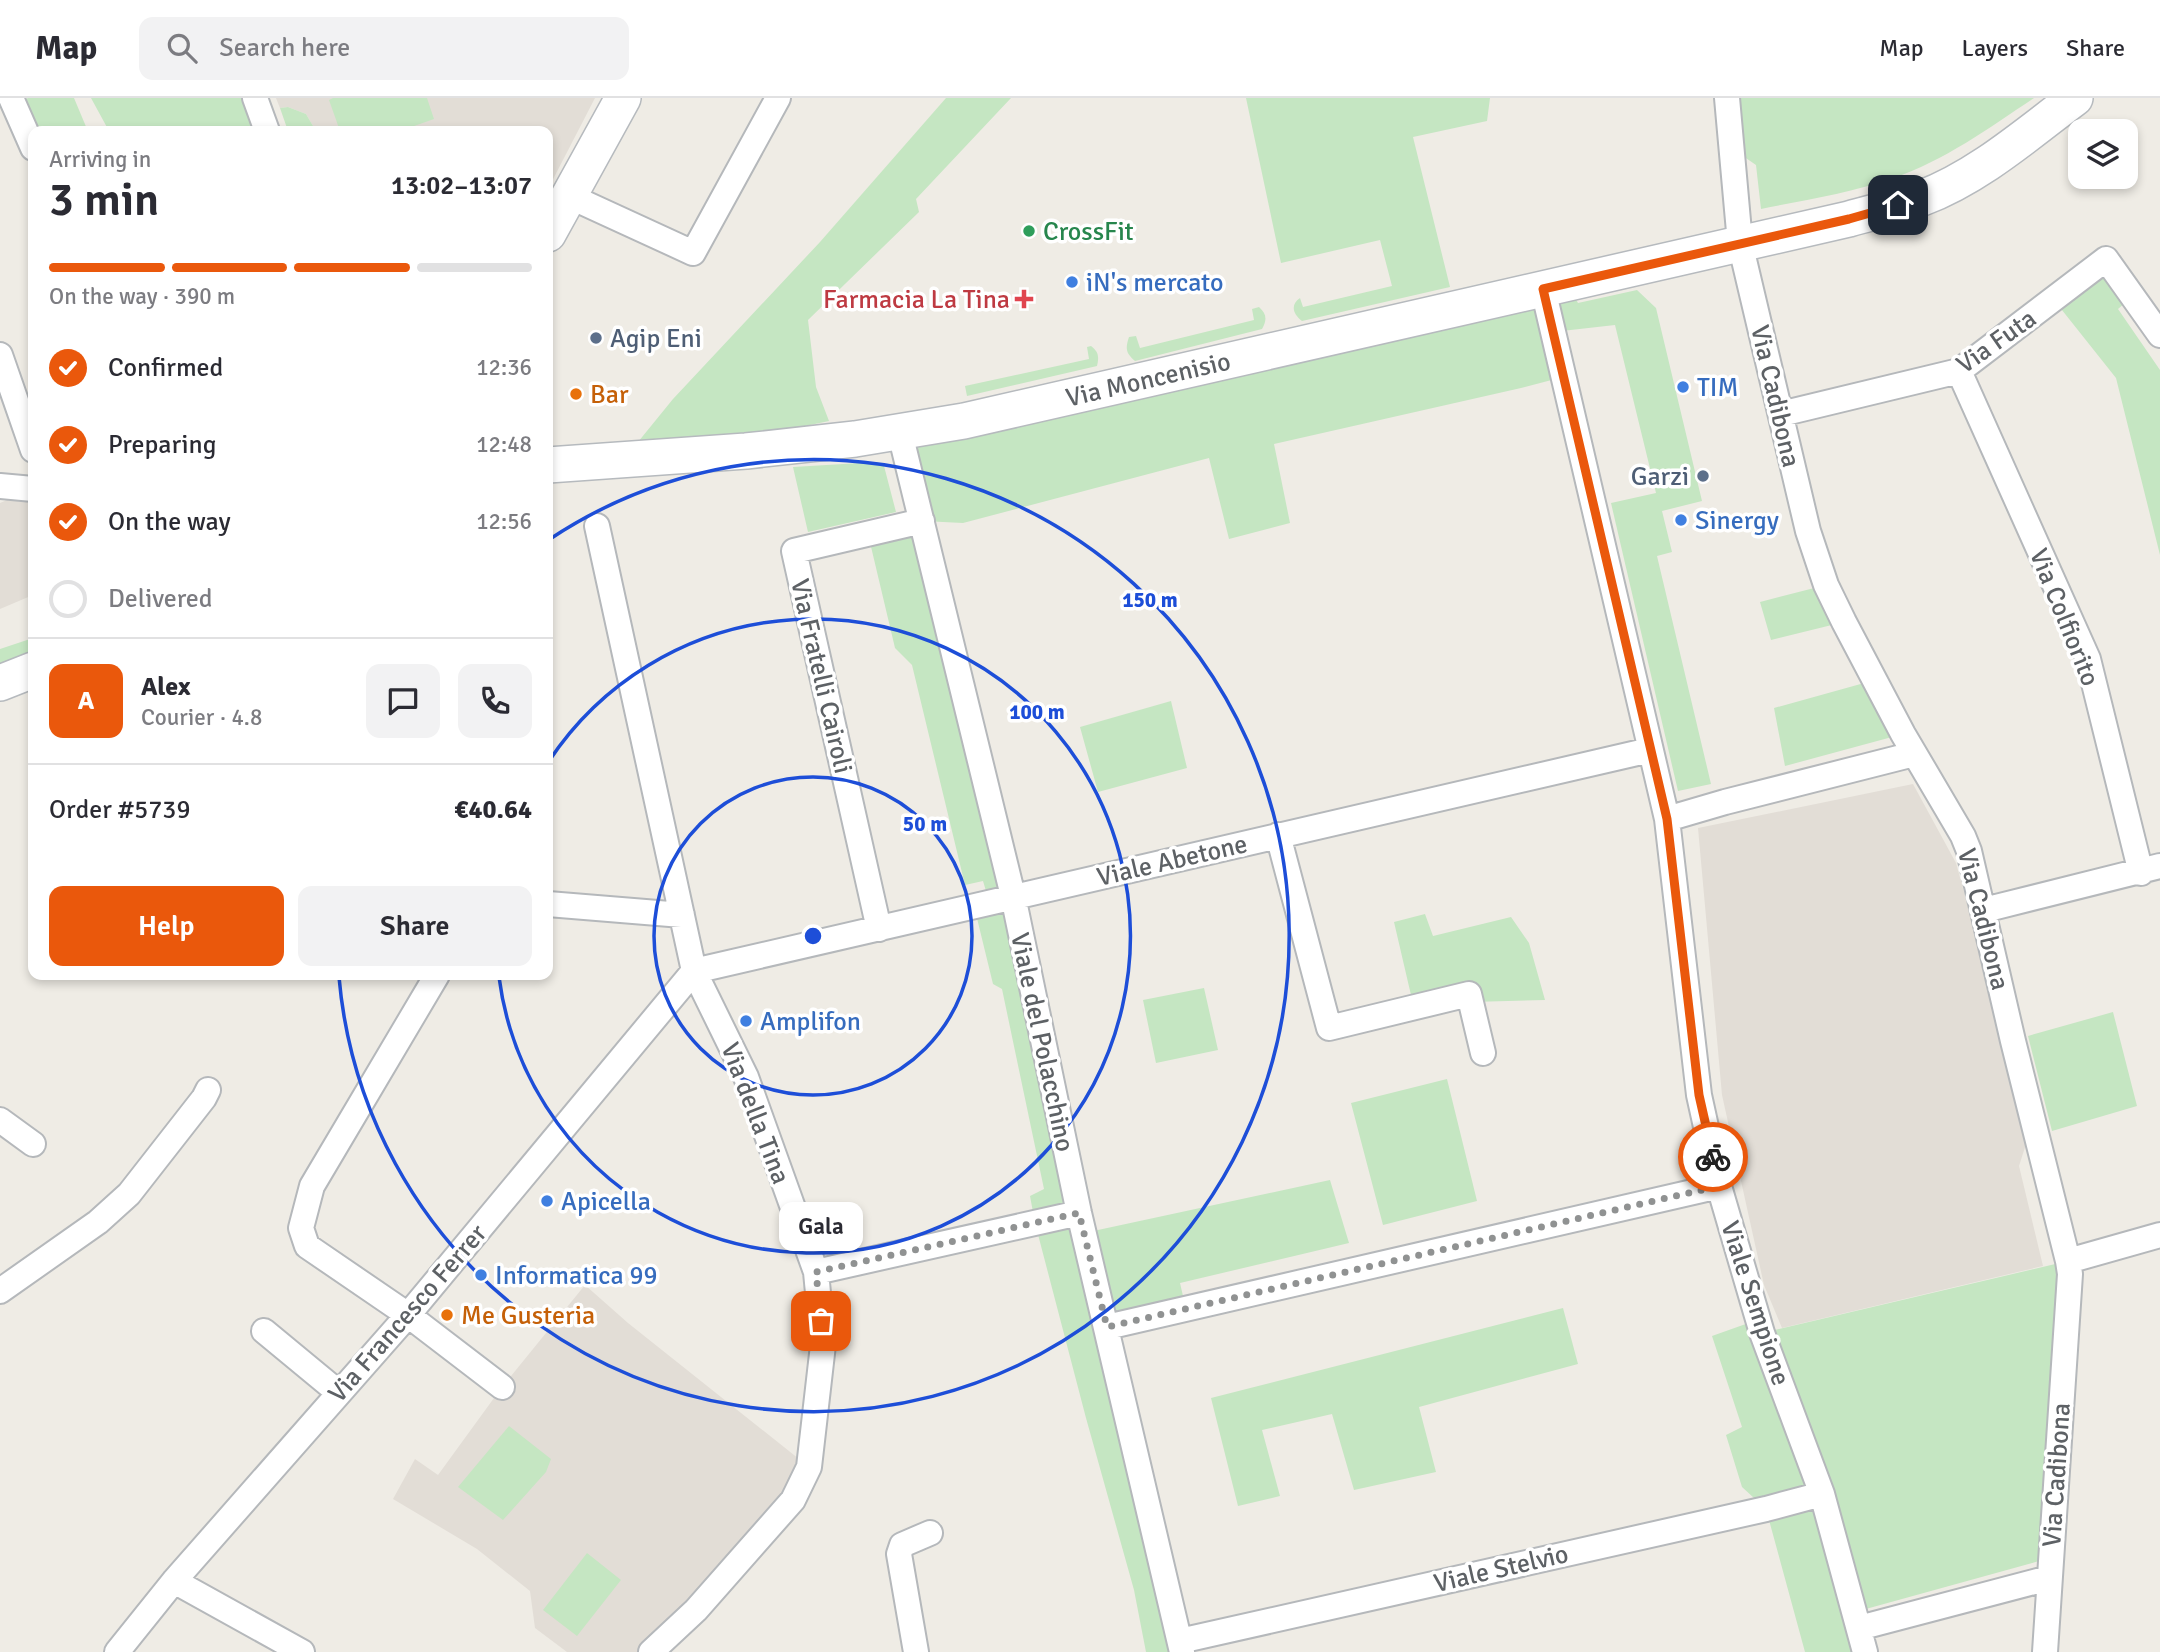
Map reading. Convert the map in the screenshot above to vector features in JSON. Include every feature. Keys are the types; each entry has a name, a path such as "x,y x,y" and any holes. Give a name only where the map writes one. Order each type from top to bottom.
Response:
{"main road":[{"path":"553,225 623,98"},
{"name":"Via Moncenisio","path":"553,465 747,452 900,433 964,421 1849,219 1923,198 1962,178 2016,143 2075,98"}],"street":[{"path":"11,98 28,137"},
{"path":"256,98 265,126"},
{"path":"569,196 693,253 778,98"},
{"name":"Via Cadibona","path":"1727,98 1740,243 1808,531 1826,585 1914,754 1963,836 1969,851 2068,1261 2070,1274 2045,1652"},
{"name":"Via Futa","path":"1781,414 1959,371 2106,259 2160,335"},
{"name":"Viale Sempione","path":"1543,289 1667,819 1699,1095 1719,1186 1762,1333 1822,1494 1865,1652"},
{"path":"0,355 28,436"},
{"name":"Via Colfiorito","path":"1959,371 2088,659 2151,869"},
{"name":"Viale del Polacchino","path":"900,433 1013,896 1079,1213 1181,1646"},
{"path":"0,486 28,489"},
{"name":"Via Fratelli Cairoli","path":"878,929 793,551 922,522"},
{"name":"Via della Tina","path":"597,526 694,971 746,1077 816,1272 823,1345 808,1467 793,1500 696,1610 651,1652"},
{"name":"Viale Abetone","path":"694,971 1650,750"},
{"path":"1667,819 1914,754"},
{"path":"1278,835 1329,1028 1469,994 1483,1053"},
{"path":"1984,910 2151,869"},
{"path":"553,904 682,915"},
{"name":"Via Francesco Ferrer","path":"117,1652 174,1581 408,1315 694,971"},
{"path":"434,980 312,1186 301,1228 307,1246 408,1315 502,1387"},
{"path":"0,1291 98,1222 130,1194 208,1090"},
{"path":"0,1120 33,1144"},
{"path":"1107,1327 1719,1186"},
{"path":"816,1272 1079,1213"},
{"path":"2068,1261 2160,1235"},
{"path":"264,1332 338,1393"},
{"name":"Viale Stelvio","path":"1181,1646 1822,1494"},
{"path":"916,1652 899,1554 902,1545 930,1533"},
{"path":"1860,1628 2049,1578"},
{"path":"174,1581 302,1652"}],"shaded area":[{"path":"276,98 595,98 553,179 553,126 313,126 306,114 288,107 280,108"},
{"path":"19,495 28,496 28,597 0,609 0,503"},
{"path":"1913,784 1956,863 1964,892 2027,1141 2019,1166 2043,1266 1782,1328 1764,1285 1722,1095 1698,828"},
{"path":"585,1285 628,1323 809,1467 651,1652 567,1652 535,1628 530,1591 477,1549 393,1499 415,1459 438,1475 502,1387"}],"green space":[{"path":"28,98 74,98 86,126 33,126 21,101"},
{"path":"91,98 244,98 253,126 106,126"},
{"path":"427,98 434,119 414,126 338,126 329,100"},
{"path":"946,98 1011,98 916,199 919,212 808,320 816,387 829,421 796,428 638,442 673,399 820,242"},
{"path":"1246,98 1490,98 1487,121 1413,137 1450,287 1302,321 1294,307 1300,298 1303,307 1392,286 1380,240 1281,263"},
{"path":"1736,98 2034,98 1966,143 1912,171 1861,188 1761,209 1756,165 1740,154"},
{"path":"288,107 306,114 313,126 286,126 280,108"},
{"path":"2106,259 2133,296 2118,309 2160,370 2160,555 2116,378 2054,300"},
{"path":"1567,283 1578,303 1637,290 1656,308 1702,501 1662,511 1672,552 1657,556 1711,784 1678,791 1611,503 1656,493 1615,325 1553,332 1563,377 1274,444 1290,523 1229,539 1209,458 963,523 923,521 1084,1233 1330,1180 1349,1243 1180,1283 1186,1309 1107,1328 1182,1652 1146,1652 1134,1590 1035,1223 1030,1196 1044,1189 1002,989 993,984 974,906 989,901 983,881 965,885 912,665 895,648 868,534 922,521 900,433"},
{"path":"1259,307 1265,317 1262,329 1135,361 1127,350 1129,337 1136,336 1140,348 1254,320 1252,309"},
{"path":"1091,346 1098,355 1097,366 967,396 965,386 1089,359 1087,347"},
{"path":"877,462 884,466 896,512 808,532 793,467"},
{"path":"1826,585 1844,622 1771,640 1760,602"},
{"path":"28,640 28,663 0,673 0,649"},
{"path":"1875,680 1903,734 1785,766 1774,708"},
{"path":"1171,701 1187,768 1098,792 1080,727"},
{"path":"1425,914 1433,936 1511,917 1529,943 1545,1000 1471,1002 1414,1008 1394,922"},
{"path":"1204,988 1218,1050 1156,1063 1143,1000"},
{"path":"2113,1012 2137,1106 2052,1131 2028,1036"},
{"path":"1447,1079 1477,1201 1383,1225 1351,1103"},
{"path":"2068,1261 2050,1558 1855,1612 1865,1652 1805,1652 1766,1509 1742,1487 1726,1435 1742,1427 1712,1336 1757,1320 1762,1333"},
{"path":"1563,1308 1578,1364 1419,1407 1436,1472 1354,1490 1332,1414 1262,1430 1280,1496 1238,1506 1211,1398"},
{"path":"509,1426 551,1459 546,1472 503,1520 458,1487"},
{"path":"587,1553 621,1580 577,1636 543,1610"}],"way so far":[{"path":"821,1321 816,1272 1079,1213 1107,1327 1719,1186 1713,1157"}],"place":[{"name":"CrossFit","path":"1029,231"},
{"name":"iN's mercato","path":"1072,282"},
{"name":"Farmacia La Tina","path":"1024,299"},
{"name":"Agip Eni","path":"596,338"},
{"name":"TIM","path":"1683,387"},
{"name":"Bar","path":"576,394"},
{"name":"Garzi","path":"1703,476"},
{"name":"Sinergy","path":"1681,520"},
{"name":"Amplifon","path":"746,1021"},
{"name":"Apicella","path":"547,1201"},
{"name":"Informatica 99","path":"481,1275"},
{"name":"Me Gusteria","path":"447,1315"},
{"name":"Gala","path":"821,1321"}],"route":[{"path":"1713,1157 1699,1095 1667,819 1543,289 1849,219 1898,205"}]}
